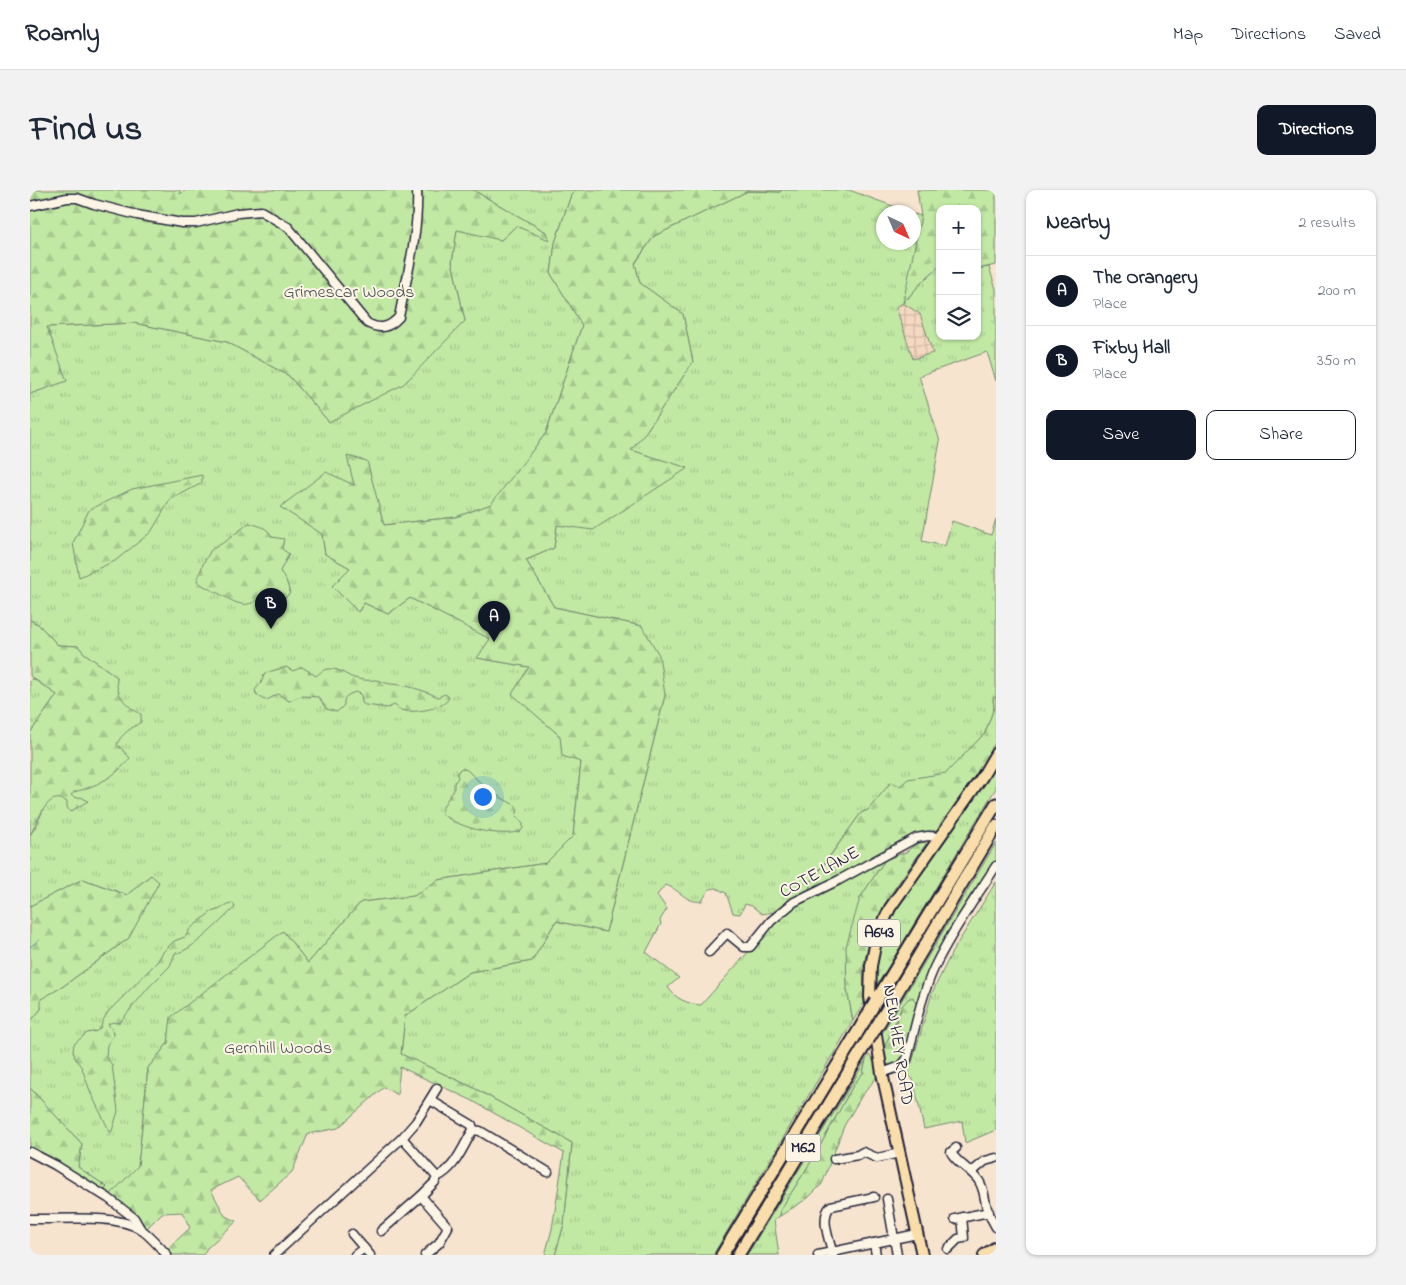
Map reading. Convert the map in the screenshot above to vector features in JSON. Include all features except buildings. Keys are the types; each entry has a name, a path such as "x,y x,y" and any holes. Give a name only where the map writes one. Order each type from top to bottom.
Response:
{"highway":[{"name":"M62","path":"722,1255 996,804"},
{"name":"M62","path":"738,1255 996,826"}],"main road":[{"name":"NEW HEY ROAD","path":"922,1255 882,1073 870,997 869,982 873,951 890,908 982,777 996,753"},
{"path":"984,1255 996,1247"}],"street":[{"path":"30,206 67,198 77,198 137,215 182,223 196,223 238,213 261,211 288,227 367,323 377,328 391,326 399,317 415,236 418,209 417,190"},
{"name":"COTE LANE","path":"709,952 727,933 744,947 750,947 771,921 794,902 916,838 940,837"},
{"path":"882,1073 897,1068 907,1059 925,991 935,966 949,940 996,866"},
{"path":"274,1255 402,1138 416,1122 437,1088"},
{"path":"430,1100 472,1125 474,1130"},
{"path":"474,1130 480,1131 548,1172"},
{"path":"381,1230 421,1196 435,1182 437,1177 445,1173 454,1164 474,1130"},
{"path":"402,1138 437,1177"},
{"path":"956,1148 951,1152 953,1156 972,1172 982,1188 996,1226"},
{"path":"30,1152 55,1165 108,1198 134,1218 141,1230"},
{"path":"834,1159 858,1155 863,1152 877,1158 900,1153"},
{"path":"972,1172 985,1162 996,1158"},
{"path":"832,1253 825,1218 827,1210 832,1206 862,1195 874,1196"},
{"path":"421,1196 448,1227 439,1243 425,1255"},
{"path":"887,1200 897,1255"},
{"path":"948,1249 958,1239 964,1238 958,1218 992,1216"},
{"path":"30,1219 117,1221 141,1230 155,1241 166,1255"},
{"path":"352,1234 370,1255"},
{"path":"818,1255 917,1234"},
{"path":"874,1243 876,1255"},
{"path":"355,1255 364,1248"}],"shaded area":[{"path":"903,303 920,314 933,353 913,360 895,306"}],"green space":[{"name":"Grimescar Woods","path":"30,190 180,190 180,194 186,190 473,190 546,232 549,240 516,226 501,240 457,230 452,262 465,321 404,384 329,422 289,376 227,342 134,323 47,327 67,381 30,394"},
{"path":"473,190 576,190 571,195 555,243 551,274 582,325 546,433 492,504 456,517 383,525 367,462 354,486 322,534 325,554 350,568 359,611 364,603 388,614 410,598 491,639 478,658 529,667 513,694 560,736 581,761 573,837 546,863 438,880 414,896 361,902 308,963 283,931 168,1043 148,1068 138,1167 106,1199 100,1196 107,1187 78,1167 82,1144 30,1088 30,1022 41,1009 40,999 62,987 129,938 151,875 127,895 83,879 30,906 30,835 63,766 112,711 117,677 84,653 78,646 58,645 38,624 30,620 30,394 66,381 47,327 134,323 227,342 289,376 329,422 465,321 452,262 457,229 501,240 516,226 549,239 546,232"},
{"name":"Gernhill Woods","path":"576,190 782,190 780,192 748,191 654,236 635,263 640,283 683,314 693,362 643,436 631,450 688,468 593,530 557,525 554,548 526,560 554,607 642,626 659,655 665,695 606,932 556,921 532,961 470,972 405,1016 401,1054 472,1087 572,1143 564,1224 555,1255 545,1255 552,1229 564,1153 471,1100 400,1067 397,1095 384,1087 338,1128 308,1134 292,1172 260,1200 238,1177 211,1190 225,1216 237,1221 207,1248 203,1255 172,1255 167,1249 190,1228 182,1212 162,1213 146,1229 106,1199 138,1166 148,1068 168,1043 171,1017 283,931 308,963 361,902 414,896 438,880 546,863 573,836 581,762 562,756 560,736 512,694 529,667 477,658 490,639 410,598 388,614 364,603 358,612 332,586 350,568 325,554 322,534 280,507 326,472 354,485 347,456 367,461 384,525 456,517 491,504 546,433 582,325 551,274 555,243 571,195"},
{"path":"849,190 890,205 876,205 876,250 914,250 904,302 936,269 936,340 981,340 981,268 989,267 996,289 996,381 987,352 919,376 940,441 922,541 945,546 952,521 991,535 996,519 996,697 993,698 994,708 985,733 946,774 931,776 900,787 891,783 868,810 861,813 810,883 810,888 780,910 762,914 752,906 745,904 740,914 733,913 726,893 716,888 709,889 702,901 691,900 665,885 657,895 667,909 646,952 679,978 668,987 674,995 687,1002 701,1005 775,922 803,900 885,860 860,898 847,989 853,1021 713,1255 555,1255 564,1224 572,1143 472,1087 401,1054 405,1016 470,972 532,961 556,921 606,932 665,695 642,626 554,607 526,560 554,548 557,525 687,468 630,450 643,436 693,362 683,314 640,283 635,264 654,236 748,191","holes":["903,303 920,314 933,353 913,359 896,307"]},
{"path":"917,190 996,190 996,265 981,268 981,205 936,205 936,269 903,303 914,250 921,250 921,205 919,205"},
{"path":"202,475 202,483 170,500 151,532 115,561 79,577 73,543 89,510 132,489"},
{"path":"249,523 266,529 272,537 284,539 282,549 289,554 280,571 286,580 290,593 284,599 266,602 264,594 252,603 241,604 207,588 197,581 203,564 211,550"},
{"path":"30,620 38,624 58,645 78,646 84,653 117,677 120,695 126,704 141,714 141,722 124,734 117,744 130,758 125,764 105,780 74,792 71,795 88,801 70,812 67,802 54,799 44,808 30,835 30,733 57,695 30,676"},
{"path":"286,667 293,671 302,667 316,676 325,670 336,670 354,678 403,685 438,697 445,694 449,697 442,705 428,710 406,711 400,710 394,705 388,708 365,705 362,703 361,695 356,692 344,699 344,705 337,712 326,709 319,697 301,696 289,701 278,694 264,700 256,694 255,690 261,683 264,675"},
{"path":"32,678 57,695 30,733 30,681"},
{"path":"996,697 996,741 974,778 938,830 916,834 812,890 810,884 861,813 868,810 891,782 900,786 908,779 946,773 985,733 994,708 993,698"},
{"path":"996,764 996,788 873,992 879,948 891,917"},
{"path":"462,768 467,770 487,789 486,799 495,794 516,806 518,810 516,816 523,824 521,831 502,833 480,830 459,824 442,814 444,804 454,790 454,783 458,778 457,774"},
{"path":"925,842 926,844 892,892 872,927 863,968 864,1003 853,1021 847,989 846,947 860,898 885,860 906,852 916,844"},
{"path":"996,843 996,862 951,933 918,1007 902,1006 884,1050 881,1035"},
{"path":"151,875 159,882 129,938 62,987 41,999 41,1009 30,1022 30,906 83,879 127,895"},
{"path":"996,882 996,1130 965,1143 962,1121 924,1129 913,1079 905,1071 912,1063 932,993 952,952"},
{"path":"233,903 235,907 197,942 181,952 175,953 170,966 149,987 120,1022 108,1024 113,1036 107,1045 106,1057 112,1065 118,1111 112,1131 110,1132 91,1094 82,1068 75,1058 74,1044 87,1033 97,1031 101,1027 108,1012 157,962 163,952 174,941 185,937 190,929 211,912"},
{"path":"913,997 918,1007 903,1060 899,1064 889,1065 886,1063 884,1050 886,1043 902,1006 908,999"},
{"path":"869,1055 876,1061 879,1074 861,1097 844,1126 822,1184 808,1198 780,1216 781,1209 814,1157 854,1084 863,1073"},
{"path":"866,1060 863,1073 854,1084 814,1157 781,1209 780,1216 774,1220 779,1255 747,1255"},
{"path":"30,1088 82,1144 78,1167 107,1187 100,1196 63,1173 30,1157"}],"waterway":[{"path":"30,947 39,940"}],"place":[{"name":"Fixby Hall","path":"271,629"},
{"name":"The Orangery","path":"494,642"}]}
